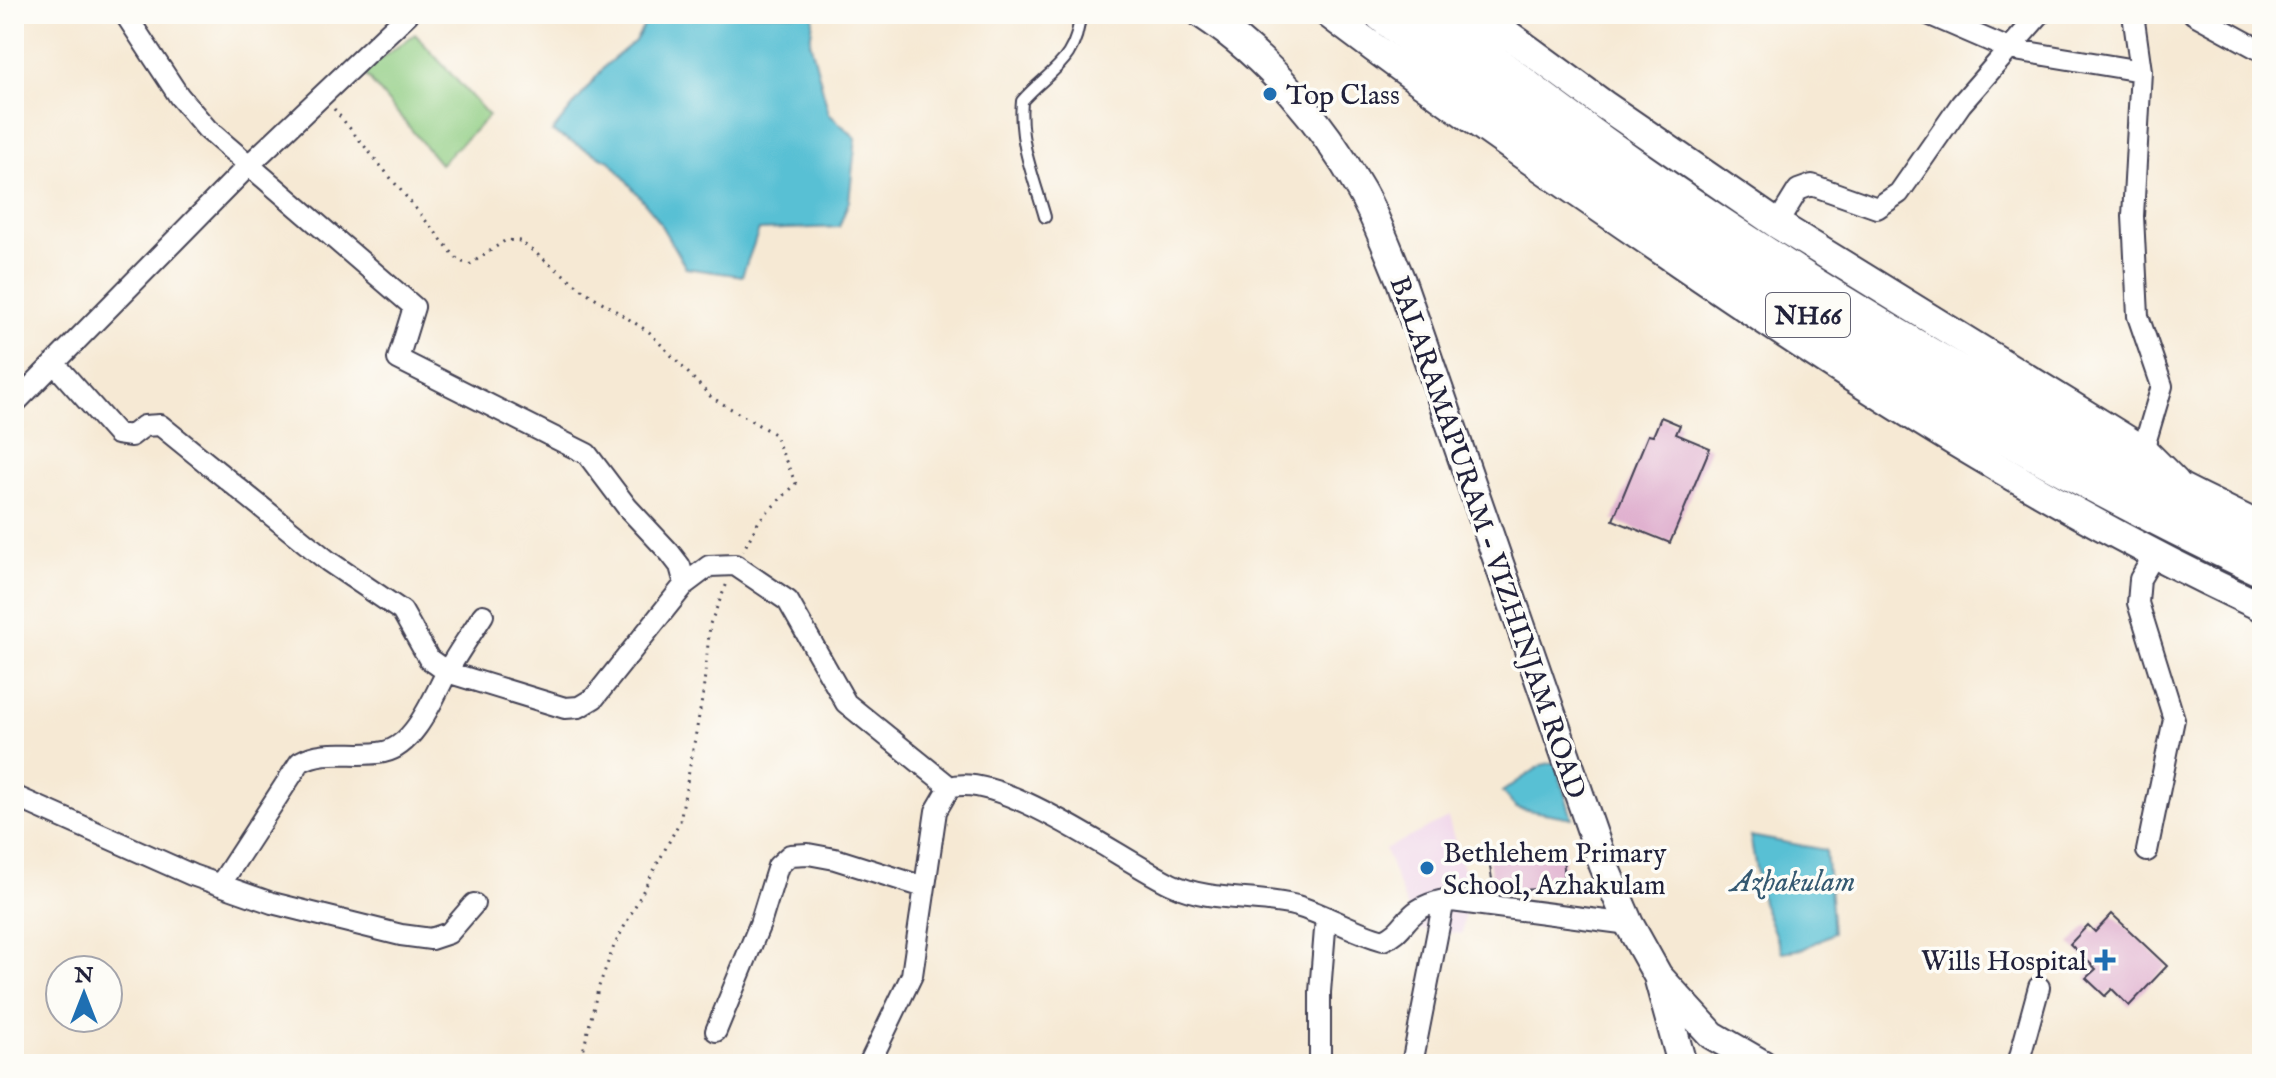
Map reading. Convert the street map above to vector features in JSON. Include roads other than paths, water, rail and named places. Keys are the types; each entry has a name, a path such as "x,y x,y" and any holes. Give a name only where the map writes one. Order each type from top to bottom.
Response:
{"highway":[{"name":"NH66","path":"1383,14 1442,61 1641,206 1813,319 2007,437 2173,526 2262,568"},
{"name":"NH66","path":"1432,14 1658,181 1829,294 2021,411 2262,532"}],"street":[{"path":"125,14 179,96 207,129 414,307 398,359 587,454 627,507 680,566 685,584"},
{"path":"14,404 250,164 408,14"},
{"name":"BALARAMAPURAM - VIZHINJAM ROAD","path":"1202,14 1261,62 1317,122 1362,192 1401,281 1604,866 1629,924 1658,976 1712,1035 1762,1064"},
{"path":"1329,14 1452,108 1796,343 2017,480 2153,557 2262,607"},
{"path":"1480,14 1777,224 2143,450 2189,497"},
{"path":"1928,14 2009,49 2141,71"},
{"path":"1777,224 1798,190 1812,185 1828,188 1877,208 1899,193 1961,104 2040,14"},
{"path":"2133,14 2141,71 2133,216 2138,316 2162,386 2143,450"},
{"path":"2194,14 2262,51"},
{"path":"54,363 117,434 131,436 144,426 160,425 328,561 387,598 410,621 429,659 447,672 565,708 579,707 594,698 685,584 709,566 735,565 788,601 846,703 950,787"},
{"path":"2147,851 2174,719 2138,603 2140,579 2153,557"},
{"path":"220,885 300,762 311,755 390,751 401,744 431,707 447,672 483,615"},
{"path":"869,1064 912,975 936,811 950,787 965,783 1049,815 1173,885 1224,899 1260,899 1297,906 1383,940 1394,935 1405,918 1423,904 1444,900 1629,924"},
{"path":"14,796 220,885 272,903 431,939 449,933 474,904"},
{"path":"716,1031 760,924 778,866 790,855 808,854 835,859 924,887"},
{"path":"1412,1064 1444,900"},
{"path":"1320,1064 1320,992 1326,917"},
{"path":"1658,976 1682,1064"},
{"path":"2018,1064 2039,987"}],"lane":[{"path":"1045,217 1036,176 1021,140 1022,101 1060,68 1072,47 1080,14"}],"water":[{"path":"651,14 814,14 810,41 829,114 856,138 849,201 839,227 759,230 742,276 686,268 655,215 611,162 552,132 606,65 635,41"},
{"path":"1555,762 1572,818 1516,808 1502,792 1542,765"},
{"name":"Azhakulam","path":"1750,836 1826,850 1833,933 1803,949 1782,952 1762,902"}],"place":[{"name":"Top Class","path":"1270,94"},
{"name":"Bethlehem Primary School, Azhakulam","path":"1427,868"},
{"name":"Wills Hospital","path":"2105,960"}]}
